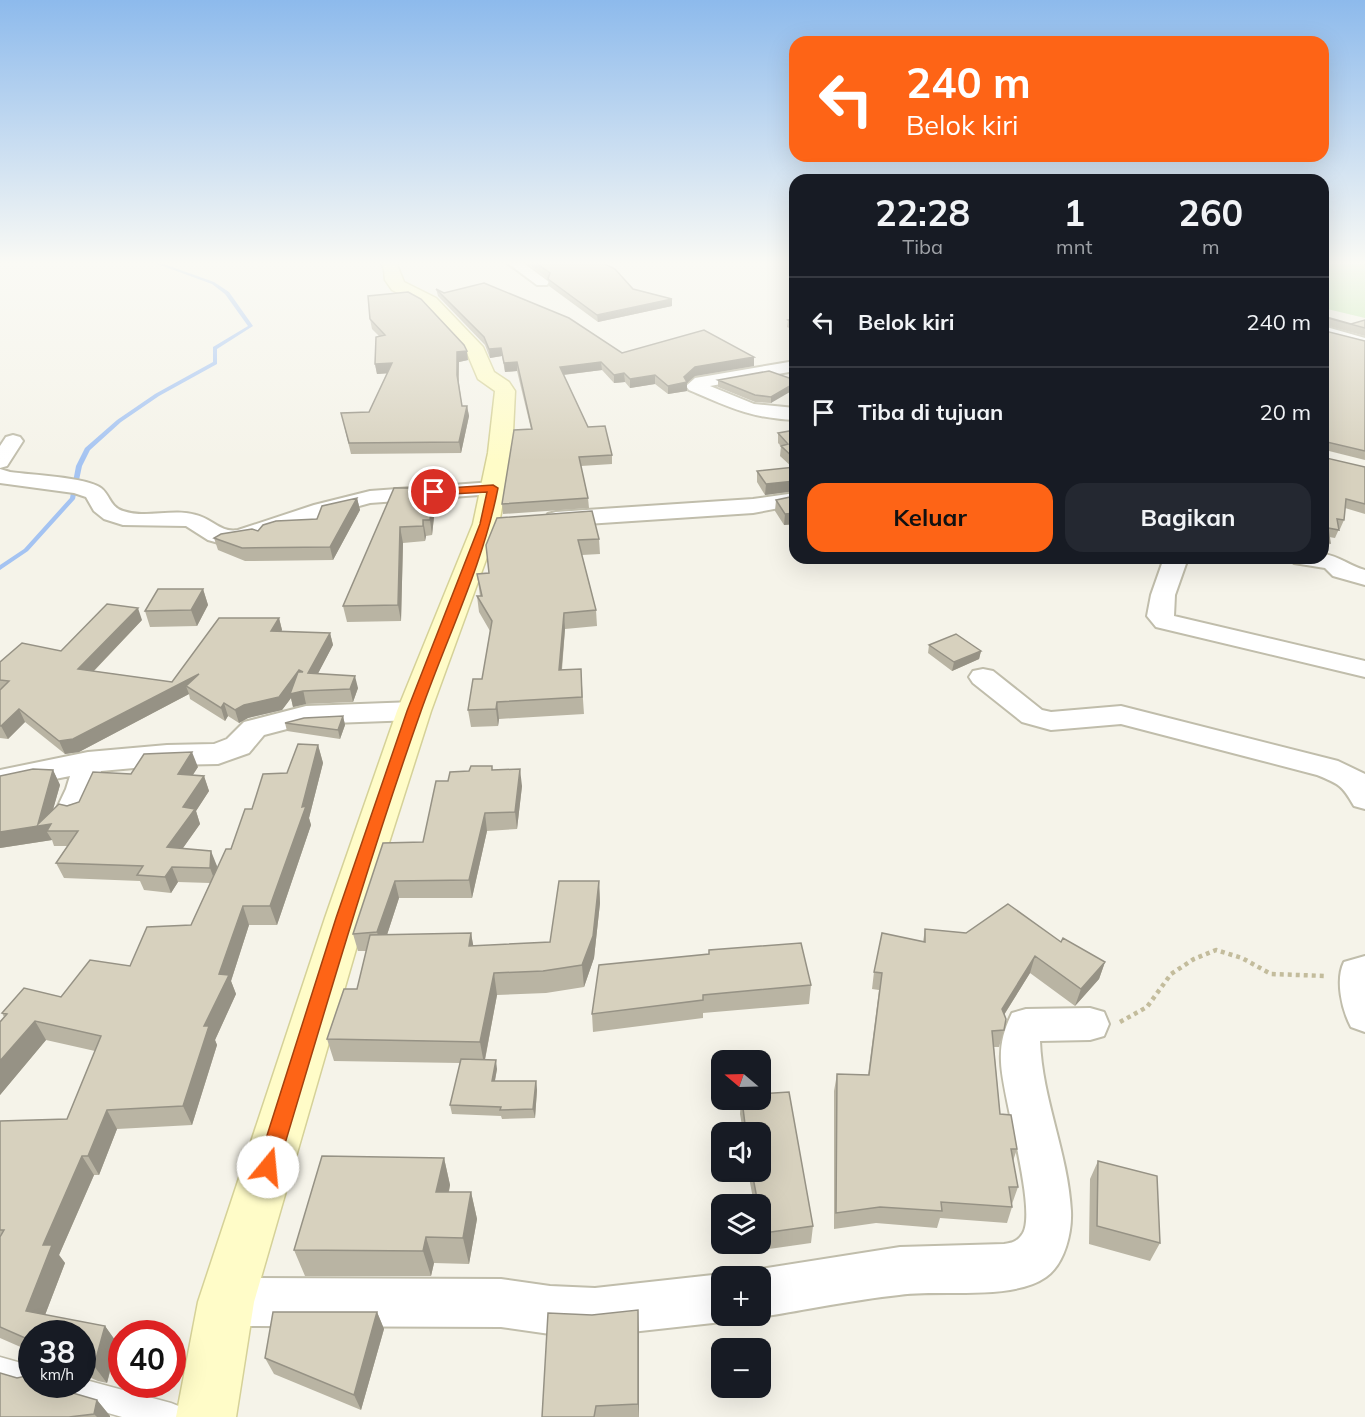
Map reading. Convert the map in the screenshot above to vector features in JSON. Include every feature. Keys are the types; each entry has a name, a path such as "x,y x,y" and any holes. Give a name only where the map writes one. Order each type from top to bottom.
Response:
{"street":[{"path":"206,1417 226,1302 345,918 414,711 497,523 493,488 500,453 505,391 502,386 485,375 476,351 455,328"},
{"path":"1329,333 1365,343"},
{"path":"789,367 701,382 695,386 749,409 789,414"},
{"path":"0,462 13,441"},
{"path":"0,475 5,478 78,487 94,493 97,502 112,515 144,520 190,519 217,536 227,538 250,534 370,497 493,488"},
{"path":"533,521 753,507 789,500"},
{"path":"1329,562 1341,571 1365,578"},
{"path":"1174,564 1162,595 1160,616 1165,622 1365,669"},
{"path":"983,677 1032,716 1051,722 1121,715 1327,768 1356,782 1362,787 1365,798"},
{"path":"0,780 88,762 167,755 218,754 238,746 254,728 306,715 414,711"},
{"path":"73,808 88,762"},
{"path":"1361,972 1365,1016"},
{"path":"771,1291 902,1271 1012,1266 1030,1260 1043,1244 1047,1233 1049,1210 1019,1054 1020,1033 1026,1025 1090,1024"},
{"path":"226,1302 501,1303 550,1310 595,1312 711,1299"}],"lane":[{"path":"0,1370 18,1375"},
{"path":"96,1396 171,1417"}],"path":[{"path":"1147,1007 1171,974 1194,959 1216,950 1242,958 1271,974 1314,977 1361,972"}],"building":[{"path":"379,328 448,328 464,345 467,351 457,352 457,375 462,406 467,406 459,442 349,443 341,413 369,412 392,363 375,364 376,337 385,335"},
{"path":"475,328 584,328 622,353 704,330 754,357 695,367 684,377 687,382 668,386 655,375 630,379 624,373 614,375 601,362 560,367 588,427 605,426 612,455 579,457 588,498 502,504 514,430 532,429 517,362 504,363 501,348 489,349 484,337"},
{"path":"1329,332 1365,341 1365,451 1329,442"},
{"path":"769,371 789,378 789,386 771,397 755,395 718,380"},
{"path":"789,431 789,453 781,446 788,444 778,433"},
{"path":"1329,459 1365,467 1365,504 1346,499 1344,520 1337,519 1339,530 1329,528"},
{"path":"789,468 789,482 766,484 757,471"},
{"path":"394,488 416,488 415,494 433,493 430,520 423,520 423,526 400,527 398,605 343,606"},
{"path":"789,497 789,514 785,514 776,500"},
{"path":"357,498 330,547 242,548 214,538 221,534 252,529 258,531 263,525 276,521 317,519 322,506"},
{"path":"592,511 599,539 578,540 596,610 564,613 559,670 581,669 582,697 497,702 496,709 468,710 473,679 482,679 492,621 477,596 482,596 477,574 489,573 486,545 497,518"},
{"path":"158,589 203,589 191,610 145,611"},
{"path":"107,604 138,608 78,669 172,682 219,618 279,618 271,631 330,633 308,673 355,676 350,689 303,691 290,694 298,672 303,672 299,670 279,697 244,705 235,710 224,703 221,708 186,686 199,674 73,739 59,741 19,709 0,726 0,690 9,681 0,680 0,662 22,643 61,651"},
{"path":"956,634 981,651 954,662 929,645"},
{"path":"343,716 338,730 285,723 304,718"},
{"path":"298,744 318,745 302,807 306,806 270,906 243,906 219,974 229,975 204,1026 209,1026 183,1106 107,1110 88,1156 82,1156 43,1245 52,1245 26,1311 73,1320 18,1320 18,1335 0,1327 0,1237 4,1230 0,1230 0,1121 67,1119 101,1036 35,1021 0,1061 0,1022 7,1014 2,1013 24,988 61,997 90,960 130,966 147,927 191,925 226,849 231,849 245,809 252,809 263,774 287,773"},
{"path":"192,752 178,774 204,776 183,807 195,809 167,847 211,851 210,868 172,867 165,877 137,875 143,866 56,863 78,831 47,831 51,824 0,832 0,776 33,769 53,770 38,824 59,804 67,806 79,802 93,772 131,774 144,754"},
{"path":"471,766 492,766 492,770 520,769 515,812 485,813 469,880 395,881 377,932 353,934 383,843 423,842 436,781 448,781 450,772 469,771"},
{"path":"559,881 599,881 593,936 582,965 543,971 494,973 480,1042 327,1039 344,989 357,989 370,935 471,933 469,946 550,942"},
{"path":"1008,904 1061,942 1063,938 1105,962 1081,989 1035,956 1002,1009 1006,1019 1004,1030 992,1031 1000,1114 1011,1115 1017,1149 1011,1149 1018,1187 1009,1187 1012,1207 941,1202 942,1211 880,1207 836,1213 837,1074 869,1075 882,973 874,972 882,933 925,942 925,929 966,933"},
{"path":"801,943 811,985 703,995 703,1000 592,1014 599,965 709,954 709,950"},
{"path":"461,1059 496,1060 492,1081 536,1081 533,1109 500,1110 501,1107 450,1105"},
{"path":"789,1092 813,1226 771,1232 771,1194 756,1194 754,1182 771,1182 771,1122 745,1122 743,1110 771,1110 771,1093"},
{"path":"322,1156 444,1158 436,1192 471,1192 463,1238 426,1237 423,1251 294,1250"},
{"path":"1098,1161 1157,1176 1160,1243 1097,1226"},
{"path":"638,1310 638,1404 596,1406 594,1417 542,1417 548,1313 592,1315"},
{"path":"273,1312 377,1312 354,1395 265,1358"},
{"path":"96,1324 105,1326 96,1359"},
{"path":"0,1373 18,1378 18,1398 90,1398 97,1400 94,1414 69,1417 0,1417"}],"waterway":[{"path":"0,568 26,550 73,498 79,466 87,449 119,421 157,395 215,363 215,348 248,328"}],"route":[{"path":"268,1167 345,918 414,711 486,524 493,488 434,492"}]}
